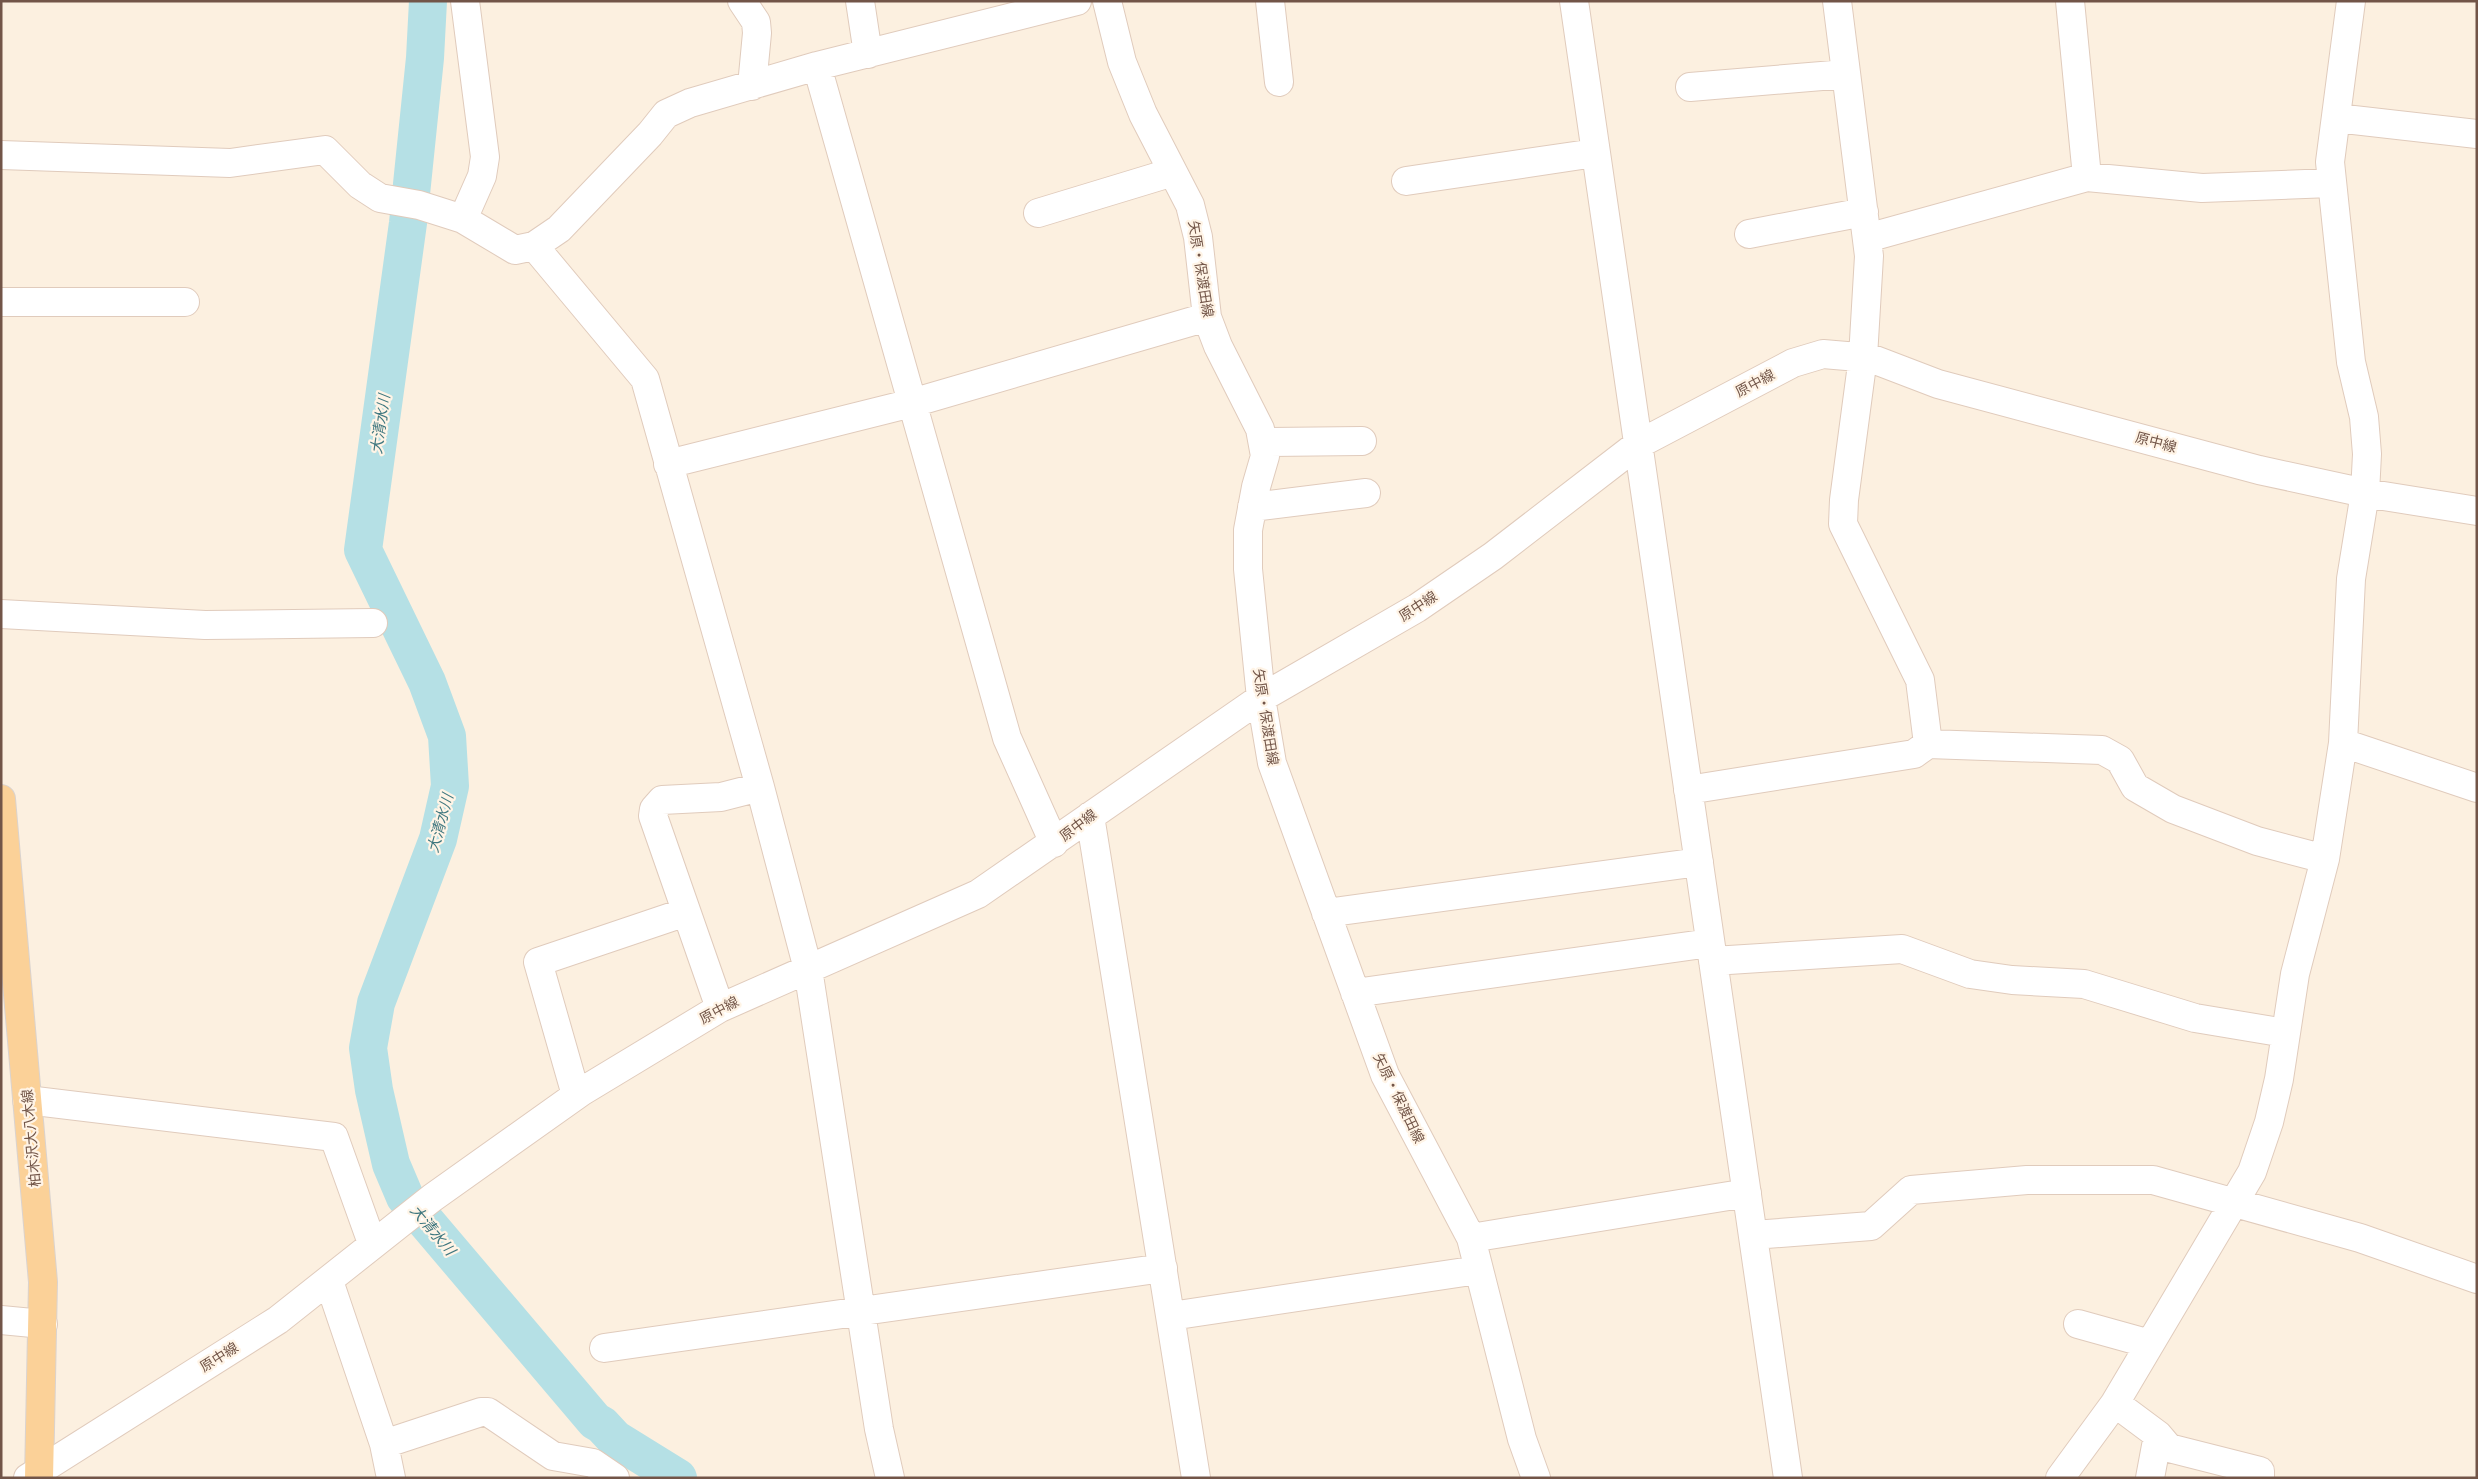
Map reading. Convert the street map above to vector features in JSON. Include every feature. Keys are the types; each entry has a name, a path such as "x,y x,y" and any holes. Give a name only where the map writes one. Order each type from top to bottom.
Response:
{"main road":[{"name":"柏木沢大八木線","path":"1,799 9,997 27,1100 43,1282 43,1324 35,1475"}],"street":[{"path":"463,219 482,176 485,158 465,1"},
{"path":"742,1 756,22 758,33 752,86"},
{"path":"860,1 868,54"},
{"path":"1,155 230,163 325,150 360,185 380,198 407,203 463,219 515,250 534,246 559,229 650,134 666,114 690,103 817,66 1077,1"},
{"name":"矢原・保渡田線","path":"1108,1 1122,62 1143,114 1190,204 1198,237 1207,317 1218,346 1260,429 1264,442 1265,456 1248,530 1248,569 1261,698 1272,763 1385,1075 1470,1238 1522,1439 1536,1478"},
{"path":"1270,1 1279,82"},
{"path":"1574,1 1788,1478"},
{"path":"1837,1 1869,256 1864,357 1844,500 1843,524 1920,680 1928,744"},
{"path":"2070,1 2087,177"},
{"path":"2060,1478 2115,1402 2252,1172 2269,1122 2295,974 2325,858 2343,743 2351,579 2365,493 2367,454 2364,417 2351,362 2330,162 2351,1"},
{"path":"817,66 1007,738 1054,843"},
{"path":"1690,87 1846,74"},
{"path":"2336,118 2477,134"},
{"path":"1406,181 1595,153"},
{"path":"1038,213 1173,172"},
{"path":"1749,234 1865,225 2087,177 2202,188 2331,183"},
{"path":"534,246 645,379 760,787 808,969 860,1310 890,1478"},
{"path":"1,302 185,302"},
{"path":"668,464 912,403 1207,317"},
{"name":"原中線","path":"35,1475 278,1320 329,1281 372,1243 576,1095 720,1008 978,894 1261,698 1417,608 1493,556 1637,445 1793,364 1824,354 1864,357 1957,389 2259,470 2365,493 2477,512"},
{"path":"1264,442 1362,441"},
{"path":"1252,507 1366,493"},
{"path":"1,614 205,625 373,623"},
{"path":"2343,743 2477,788"},
{"path":"1688,790 1914,754 1928,744 2102,750 2120,760 2135,788 2173,809 2257,841 2325,858"},
{"path":"720,1008 653,816 654,809 662,800 721,797 760,787"},
{"path":"1090,816 1196,1478"},
{"path":"1326,913 1699,862"},
{"path":"576,1095 538,962 686,912"},
{"path":"1355,993 1712,952 1902,949 1970,974 2012,980 2084,984 2195,1018 2286,1033"},
{"path":"27,1100 334,1137 372,1243"},
{"path":"1753,1235 1871,1226 1911,1190 2027,1180 2153,1180 2360,1238 2476,1276"},
{"path":"1470,1238 1747,1193"},
{"path":"604,1348 1163,1268"},
{"path":"1171,1316 1478,1270"},
{"path":"329,1281 384,1444 391,1478"},
{"path":"1,1320 43,1324"},
{"path":"2078,1324 2150,1344"},
{"path":"2115,1402 2158,1435 2169,1448 2260,1471 2260,1478"},
{"path":"384,1444 481,1412 488,1412 553,1456 593,1463 615,1478"},
{"path":"2150,1478 2158,1435"}],"waterway":[{"name":"大清水川","path":"428,1 425,58 408,223 363,550 427,682 447,736 450,786 438,839 376,1003 368,1048 374,1090 391,1164 405,1197 595,1421 602,1425 615,1439 678,1478"}]}
